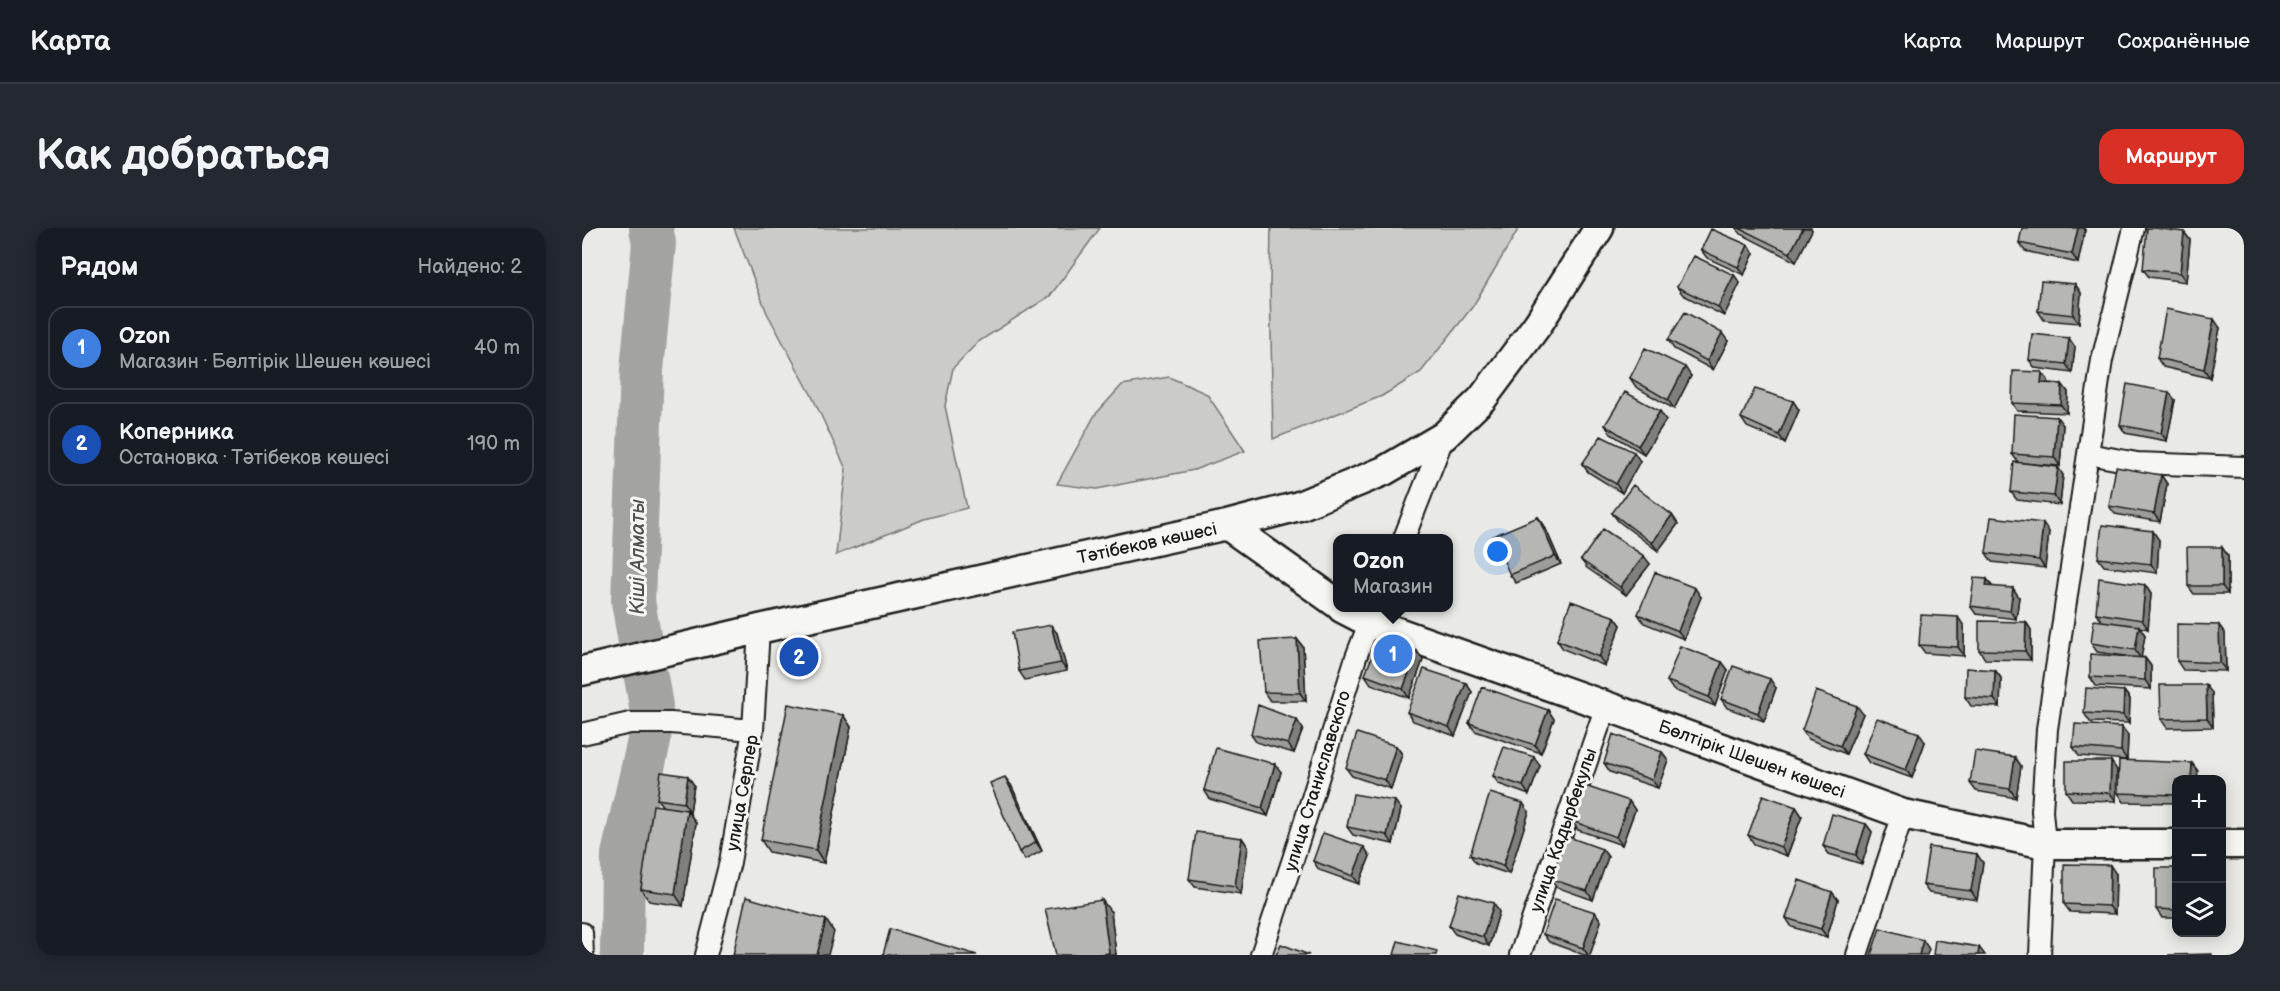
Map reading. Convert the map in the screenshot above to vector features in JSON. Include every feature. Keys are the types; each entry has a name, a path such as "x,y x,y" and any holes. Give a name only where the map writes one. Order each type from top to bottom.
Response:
{"main road":[{"name":"Тәтібеков көшесі","path":"582,671 759,629 1227,525 1299,506 1384,471 1444,436 1482,399 1538,324 1599,228"},
{"path":"1227,525 1333,600"},
{"name":"Бөлтірік Шешен көшесі","path":"1372,615 1606,706 1903,814 2045,844 2172,844"},
{"path":"2226,844 2244,844"}],"street":[{"path":"2040,955 2045,844 2042,811 2047,729 2102,360 2134,228"},
{"path":"1406,534 1444,436"},
{"path":"2088,454 2137,463 2244,468"},
{"name":"улица Станиславского","path":"1261,955 1372,615"},
{"name":"улица Серпер","path":"705,955 730,862 753,730 759,629"},
{"name":"улица Кадырбекулы","path":"1520,955 1606,706"},
{"path":"582,734 630,723 671,723 753,730"},
{"path":"1857,955 1903,814"},
{"path":"582,933 583,955"}],"shaded area":[{"path":"734,228 1100,228 1050,296 978,342 953,368 945,406 967,508 924,519 836,555 846,469 812,396 767,313"},
{"path":"1271,228 1519,228 1473,306 1421,372 1382,396 1273,439"},
{"path":"1169,377 1207,394 1245,451 1194,470 1097,489 1057,484 1095,415 1122,385"}],"building":[{"path":"1739,228 1803,228 1790,253"},
{"path":"2022,228 2078,228 2072,254 2019,243"},
{"path":"2147,228 2184,232 2180,273 2143,269"},
{"path":"1711,229 1748,245 1738,267 1701,250"},
{"path":"1694,256 1734,275 1718,307 1677,287"},
{"path":"2041,281 2075,284 2073,315 2038,311"},
{"path":"2166,309 2214,319 2204,369 2157,358"},
{"path":"1685,312 1722,333 1707,361 1668,340"},
{"path":"2032,334 2069,338 2066,364 2029,360"},
{"path":"1645,348 1685,367 1668,400 1630,378"},
{"path":"2013,371 2042,372 2041,383 2062,384 2061,405 2012,403"},
{"path":"2127,384 2169,392 2161,433 2120,425"},
{"path":"1755,389 1793,401 1779,435 1741,418"},
{"path":"1625,392 1660,411 1638,446 1605,425"},
{"path":"2014,414 2057,417 2054,457 2012,454"},
{"path":"1601,436 1634,452 1616,484 1582,464"},
{"path":"2014,462 2058,467 2054,496 2011,492"},
{"path":"2116,467 2161,475 2154,514 2109,506"},
{"path":"1633,485 1672,515 1652,543 1612,513"},
{"path":"1538,517 1555,556 1510,575 1493,536"},
{"path":"1991,517 2043,523 2039,560 1986,553"},
{"path":"2102,525 2153,531 2151,564 2098,558"},
{"path":"1603,529 1644,556 1620,587 1581,560"},
{"path":"2187,547 2222,547 2222,586 2188,586"},
{"path":"1655,572 1695,588 1678,631 1638,614"},
{"path":"1974,578 1987,579 1986,586 2013,588 2010,611 1970,606"},
{"path":"2099,578 2145,585 2142,620 2096,613"},
{"path":"1571,601 1615,617 1599,657 1557,640"},
{"path":"1921,615 1958,617 1958,647 1919,645"},
{"path":"2094,620 2139,626 2135,650 2091,643"},
{"path":"1979,621 2026,622 2025,651 1979,650"},
{"path":"2177,624 2219,625 2220,663 2177,661"},
{"path":"1051,625 1061,663 1019,671 1012,632"},
{"path":"1379,637 1417,651 1403,689 1365,675"},
{"path":"1297,639 1300,693 1264,692 1260,641"},
{"path":"1680,646 1722,662 1709,697 1667,681"},
{"path":"2090,654 2145,658 2145,680 2090,677"},
{"path":"1733,666 1770,679 1758,713 1721,699"},
{"path":"1966,668 1995,670 1994,699 1965,697"},
{"path":"1424,669 1466,683 1449,727 1407,712"},
{"path":"2160,685 2206,685 2207,718 2161,719"},
{"path":"1482,687 1548,710 1535,745 1469,723"},
{"path":"2086,688 2124,691 2123,715 2084,713"},
{"path":"1816,691 1857,706 1840,746 1802,730"},
{"path":"788,704 843,715 816,850 761,840"},
{"path":"1258,705 1297,720 1288,744 1251,734"},
{"path":"1877,718 1919,733 1906,770 1863,754"},
{"path":"2075,724 2122,727 2121,751 2073,747"},
{"path":"1357,733 1396,746 1385,780 1346,768"},
{"path":"1613,734 1662,752 1652,780 1604,763"},
{"path":"1504,747 1534,757 1523,786 1493,776"},
{"path":"1216,748 1275,764 1262,808 1204,790"},
{"path":"1975,751 2015,757 2010,789 1970,783"},
{"path":"2119,760 2192,763 2191,775 2172,775 2172,795 2118,793"},
{"path":"2066,761 2111,761 2110,793 2066,791"},
{"path":"661,772 688,776 684,803 657,799"},
{"path":"1005,777 1036,842 1019,852 990,783"},
{"path":"1585,786 1629,801 1616,837 1572,821"},
{"path":"1490,793 1523,803 1503,866 1470,855"},
{"path":"1353,794 1395,801 1387,835 1347,827"},
{"path":"1763,795 1796,807 1781,847 1748,835"},
{"path":"653,805 687,810 675,894 641,889"},
{"path":"1832,814 1866,824 1856,855 1823,846"},
{"path":"1196,832 1242,838 1235,886 1189,879"},
{"path":"1323,833 1364,847 1353,876 1313,861"},
{"path":"1566,836 1602,849 1587,891 1551,879"},
{"path":"1929,847 1977,854 1971,891 1923,885"},
{"path":"2064,864 2110,865 2109,906 2064,904"},
{"path":"2156,868 2172,868 2172,910 2156,909"},
{"path":"1799,880 1832,892 1821,929 1786,918"},
{"path":"1459,893 1494,903 1483,937 1449,926"},
{"path":"746,897 826,920 817,955 733,955"},
{"path":"1555,899 1595,912 1583,948 1543,934"},
{"path":"1102,900 1109,953 1056,955 1045,909"},
{"path":"1880,928 1923,940 1919,955 1871,955"},
{"path":"890,929 977,955 883,955"},
{"path":"1935,940 1979,947 1978,955 1933,955"},
{"path":"1398,941 1437,951 1436,955 1394,955"},
{"path":"1281,944 1309,955 1276,955"}],"waterway":[{"name":"Кіші Алматы","path":"622,955 623,855 649,741 651,706 633,601 642,370 654,243 651,228"}],"place":[{"name":"Ozon","path":"1393,654"},
{"name":"Коперника","path":"799,657"}]}
